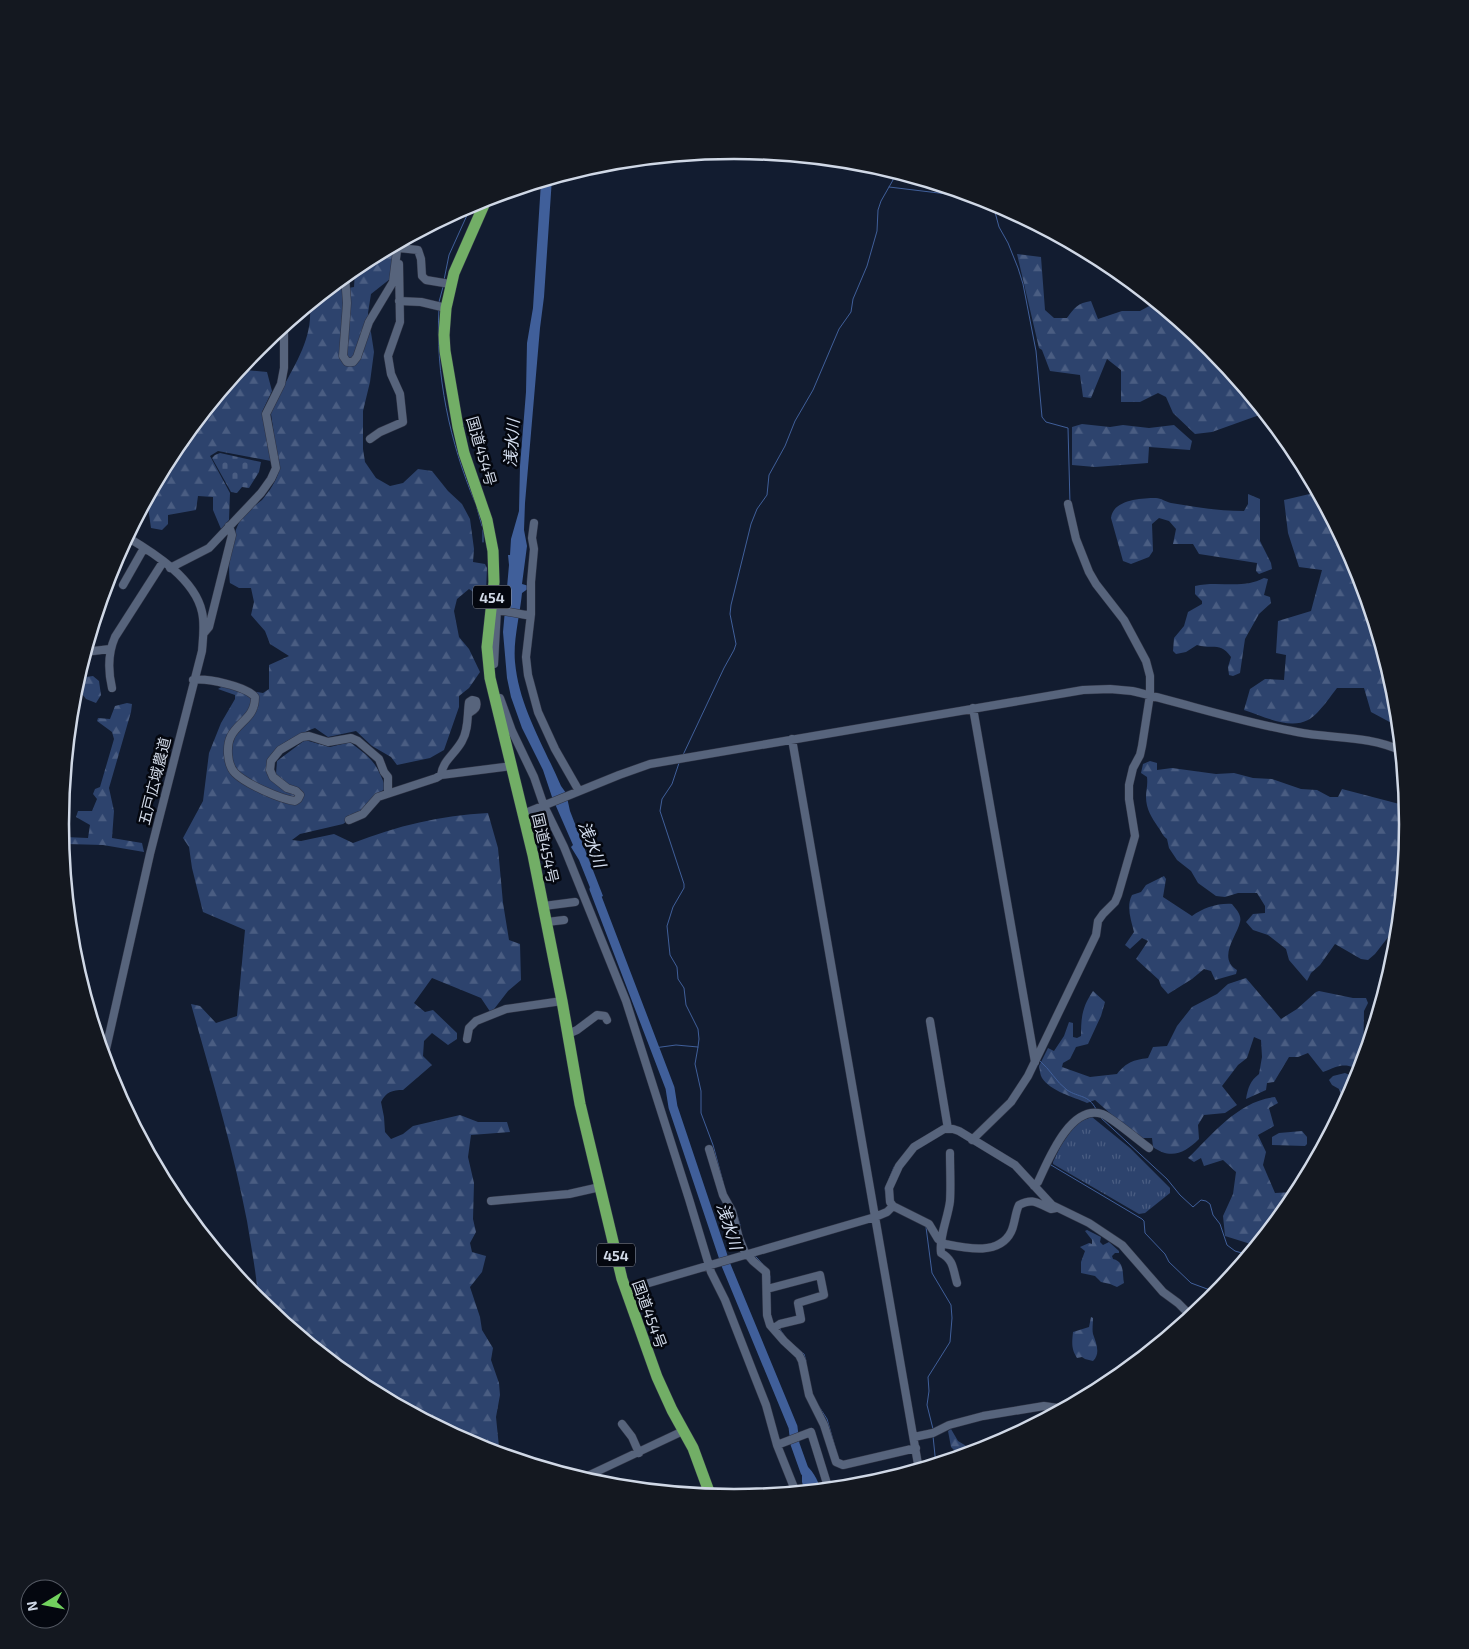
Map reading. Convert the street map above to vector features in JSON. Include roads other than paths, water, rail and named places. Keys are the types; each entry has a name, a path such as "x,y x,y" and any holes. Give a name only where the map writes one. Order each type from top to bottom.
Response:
{"highway":[{"name":"国道454号","path":"482,208 450,284 446,308 445,351 464,453 485,514 493,551 496,609 487,647 494,698 524,814 544,906 578,1097 625,1290 658,1378 699,1462 708,1489"}],"street":[{"path":"404,247 418,250 420,253 420,271 426,280 450,284"},
{"path":"370,439 380,432 403,422 400,394 391,374 388,356 400,322 398,250"},
{"path":"346,284 347,303 343,356 347,362 353,362 357,357 369,322 393,282 397,251"},
{"path":"399,301 420,302 446,308"},
{"path":"170,568 209,548 261,493 276,468 266,414 281,384 284,368 284,335"},
{"path":"972,1140 1012,1102 1035,1062 1096,934 1098,921 1115,902 1135,836 1129,798 1129,785 1133,768 1140,755 1150,695 1150,676 1146,661 1119,613 1089,572 1076,538 1068,504"},
{"path":"534,523 532,538 534,549 532,592 526,657 530,688 538,712 576,792"},
{"path":"204,633 209,627 232,535 229,526"},
{"name":"五戸広域農道","path":"107,1046 144,882 193,680 202,651 204,633 202,612 197,598 183,578 144,548 131,543"},
{"path":"124,585 144,548"},
{"path":"112,688 110,679 110,648 118,632 163,562"},
{"path":"529,615 496,609 493,656 500,699 512,731 564,847 628,1009 711,1265 766,1405 794,1488"},
{"path":"91,651 110,648"},
{"path":"193,680 200,679 246,690 255,697 255,704 251,712 232,735 228,745 230,763 234,772 248,781 273,794 295,801 300,796 296,791 287,788 274,777 270,770 271,761 275,755 302,737 309,736 328,742 351,738 358,741 379,759 388,777 388,793"},
{"path":"524,814 650,764 1083,690 1119,690 1150,695 1282,729 1310,734 1362,738 1396,749"},
{"path":"973,708 1035,1062"},
{"path":"441,775 446,761 462,741 469,713"},
{"path":"792,739 918,1464"},
{"path":"349,820 363,814 378,797 406,789 441,775 512,766"},
{"path":"544,906 575,902"},
{"path":"547,922 564,920"},
{"path":"467,1039 469,1028 476,1021 506,1009 562,1001"},
{"path":"568,1034 578,1030 597,1015 605,1016 607,1020"},
{"path":"930,1021 948,1129"},
{"path":"1034,1186 1058,1142 1070,1126 1079,1117 1086,1114 1102,1114 1149,1148"},
{"path":"1056,1208 1051,1210 1039,1202 1029,1201 1019,1205 1011,1231 998,1244 991,1247 971,1249 941,1242 929,1224 893,1206 890,1202 889,1188 899,1166 914,1147 939,1132 948,1129 959,1131 1011,1162 1056,1208 1089,1223 1122,1245 1163,1292 1187,1312"},
{"path":"709,1149 723,1195 732,1211 738,1238 745,1256 766,1272 767,1315 770,1325 802,1360 809,1395 824,1426 836,1462 843,1465 916,1448"},
{"path":"950,1153 950,1199 941,1242 941,1253 948,1256 951,1261 957,1283"},
{"path":"491,1201 569,1194 600,1187"},
{"path":"625,1290 875,1218 893,1206"},
{"path":"766,1289 820,1275 824,1295 798,1303 801,1319 780,1324 774,1328"},
{"path":"914,1437 934,1433 949,1425 983,1416 1044,1406 1055,1408"},
{"path":"622,1424 632,1436 638,1453"},
{"path":"593,1474 684,1431"},
{"path":"779,1445 810,1432 827,1484"}],"waterway":[{"path":"683,755 736,644 730,614 731,605 751,524 757,509 767,495 769,475 785,446 795,421 813,390 839,329 851,312 853,299 867,266 877,231 878,210 893,178"},
{"path":"889,187 949,194"},
{"path":"995,212 999,227 1008,243 1023,284 1036,351 1042,417 1046,422 1068,428 1070,503"},
{"path":"444,280 449,255 467,215"},
{"path":"439,302 443,287"},
{"path":"439,309 439,358 446,408 458,456 475,502"},
{"path":"477,508 482,526"},
{"path":"483,530 483,542"},
{"path":"679,763 672,784 662,799 660,811 684,884 684,888 673,907 667,926 670,955 677,967 678,979 684,988 686,1005 698,1029 698,1047"},
{"name":"浅水川","path":"594,889 670,1088 673,1107 726,1265 793,1427 795,1444 805,1472"},
{"path":"654,1048 676,1045 698,1047 695,1064 701,1091 701,1113 713,1145 723,1182"},
{"path":"1040,1061 1063,1087 1090,1101 1096,1109"},
{"path":"1100,1117 1167,1179 1193,1207 1201,1200 1210,1204 1213,1215 1220,1224 1227,1245 1235,1251 1243,1253"},
{"path":"1051,1165 1142,1219 1144,1221 1145,1233 1165,1254 1169,1262 1191,1283 1210,1290"},
{"path":"887,1184 894,1167"},
{"path":"885,1188 887,1201"},
{"path":"736,1212 740,1225"},
{"path":"926,1227 932,1273 951,1305 952,1318 950,1342 928,1377 927,1405 933,1429"},
{"path":"754,1255 767,1268"},
{"path":"770,1276 770,1285"},
{"path":"779,1328 784,1335"},
{"path":"788,1340 804,1354 806,1361"},
{"path":"818,1405 827,1419 837,1454"},
{"path":"933,1436 935,1459"}]}
